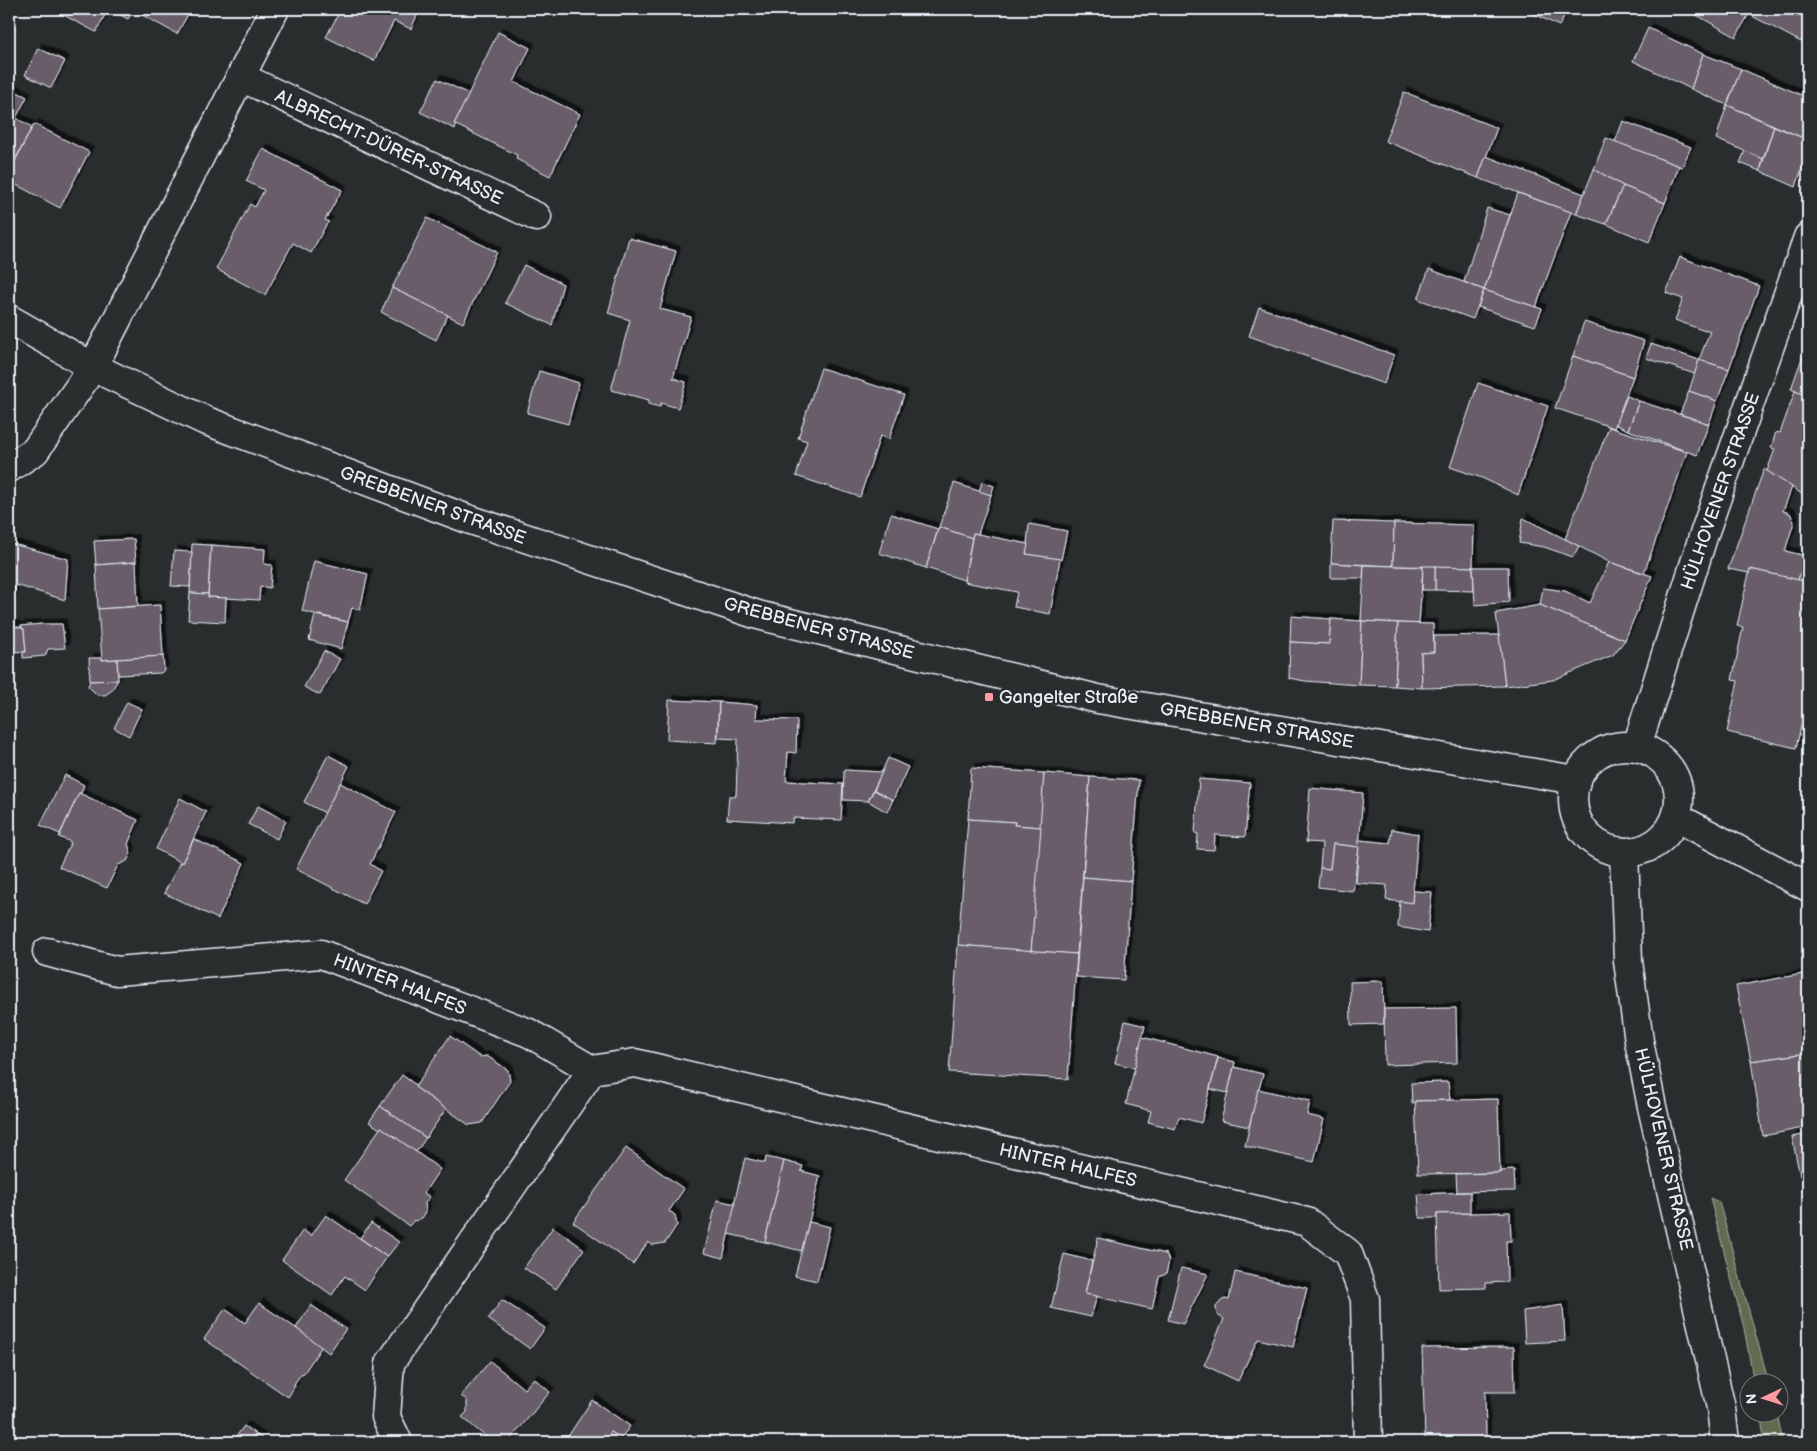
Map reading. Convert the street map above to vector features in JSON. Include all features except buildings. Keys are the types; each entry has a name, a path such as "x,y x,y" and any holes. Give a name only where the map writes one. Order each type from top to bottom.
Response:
{"street":[{"path":"9,468 35,451 93,367 275,9"},
{"name":"ALBRECHT-DÜRER-STRASSE","path":"240,77 538,217"},
{"name":"HÜLHOVENER STRASSE","path":"1637,746 1703,537 1808,237"},
{"name":"GREBBENER STRASSE","path":"9,319 93,367 204,420 450,512 758,615 1098,699 1575,780"},
{"path":"1618,745 1637,746 1651,751 1663,760 1673,773 1678,787 1679,802 1676,817 1668,832 1655,844 1640,850 1624,852 1607,849 1592,840 1581,828 1574,813 1572,796 1575,780 1585,763 1600,752 1618,745"},
{"path":"1676,817 1808,887"},
{"name":"HÜLHOVENER STRASSE","path":"1624,852 1628,961 1639,1041 1652,1107 1721,1408 1726,1442"},
{"name":"HINTER HALFES","path":"48,952 117,971 321,954 529,1033 592,1070 635,1063 1307,1222 1348,1253 1365,1299 1368,1442"},
{"path":"398,1442 386,1417 390,1364 592,1070"}],"green space":[{"path":"1710,1198 1719,1202 1767,1374 1752,1374 1744,1328"},
{"path":"1762,1424 1779,1424 1783,1442 1765,1442"}],"place":[{"name":"Gangelter Straße","path":"989,697"}]}
